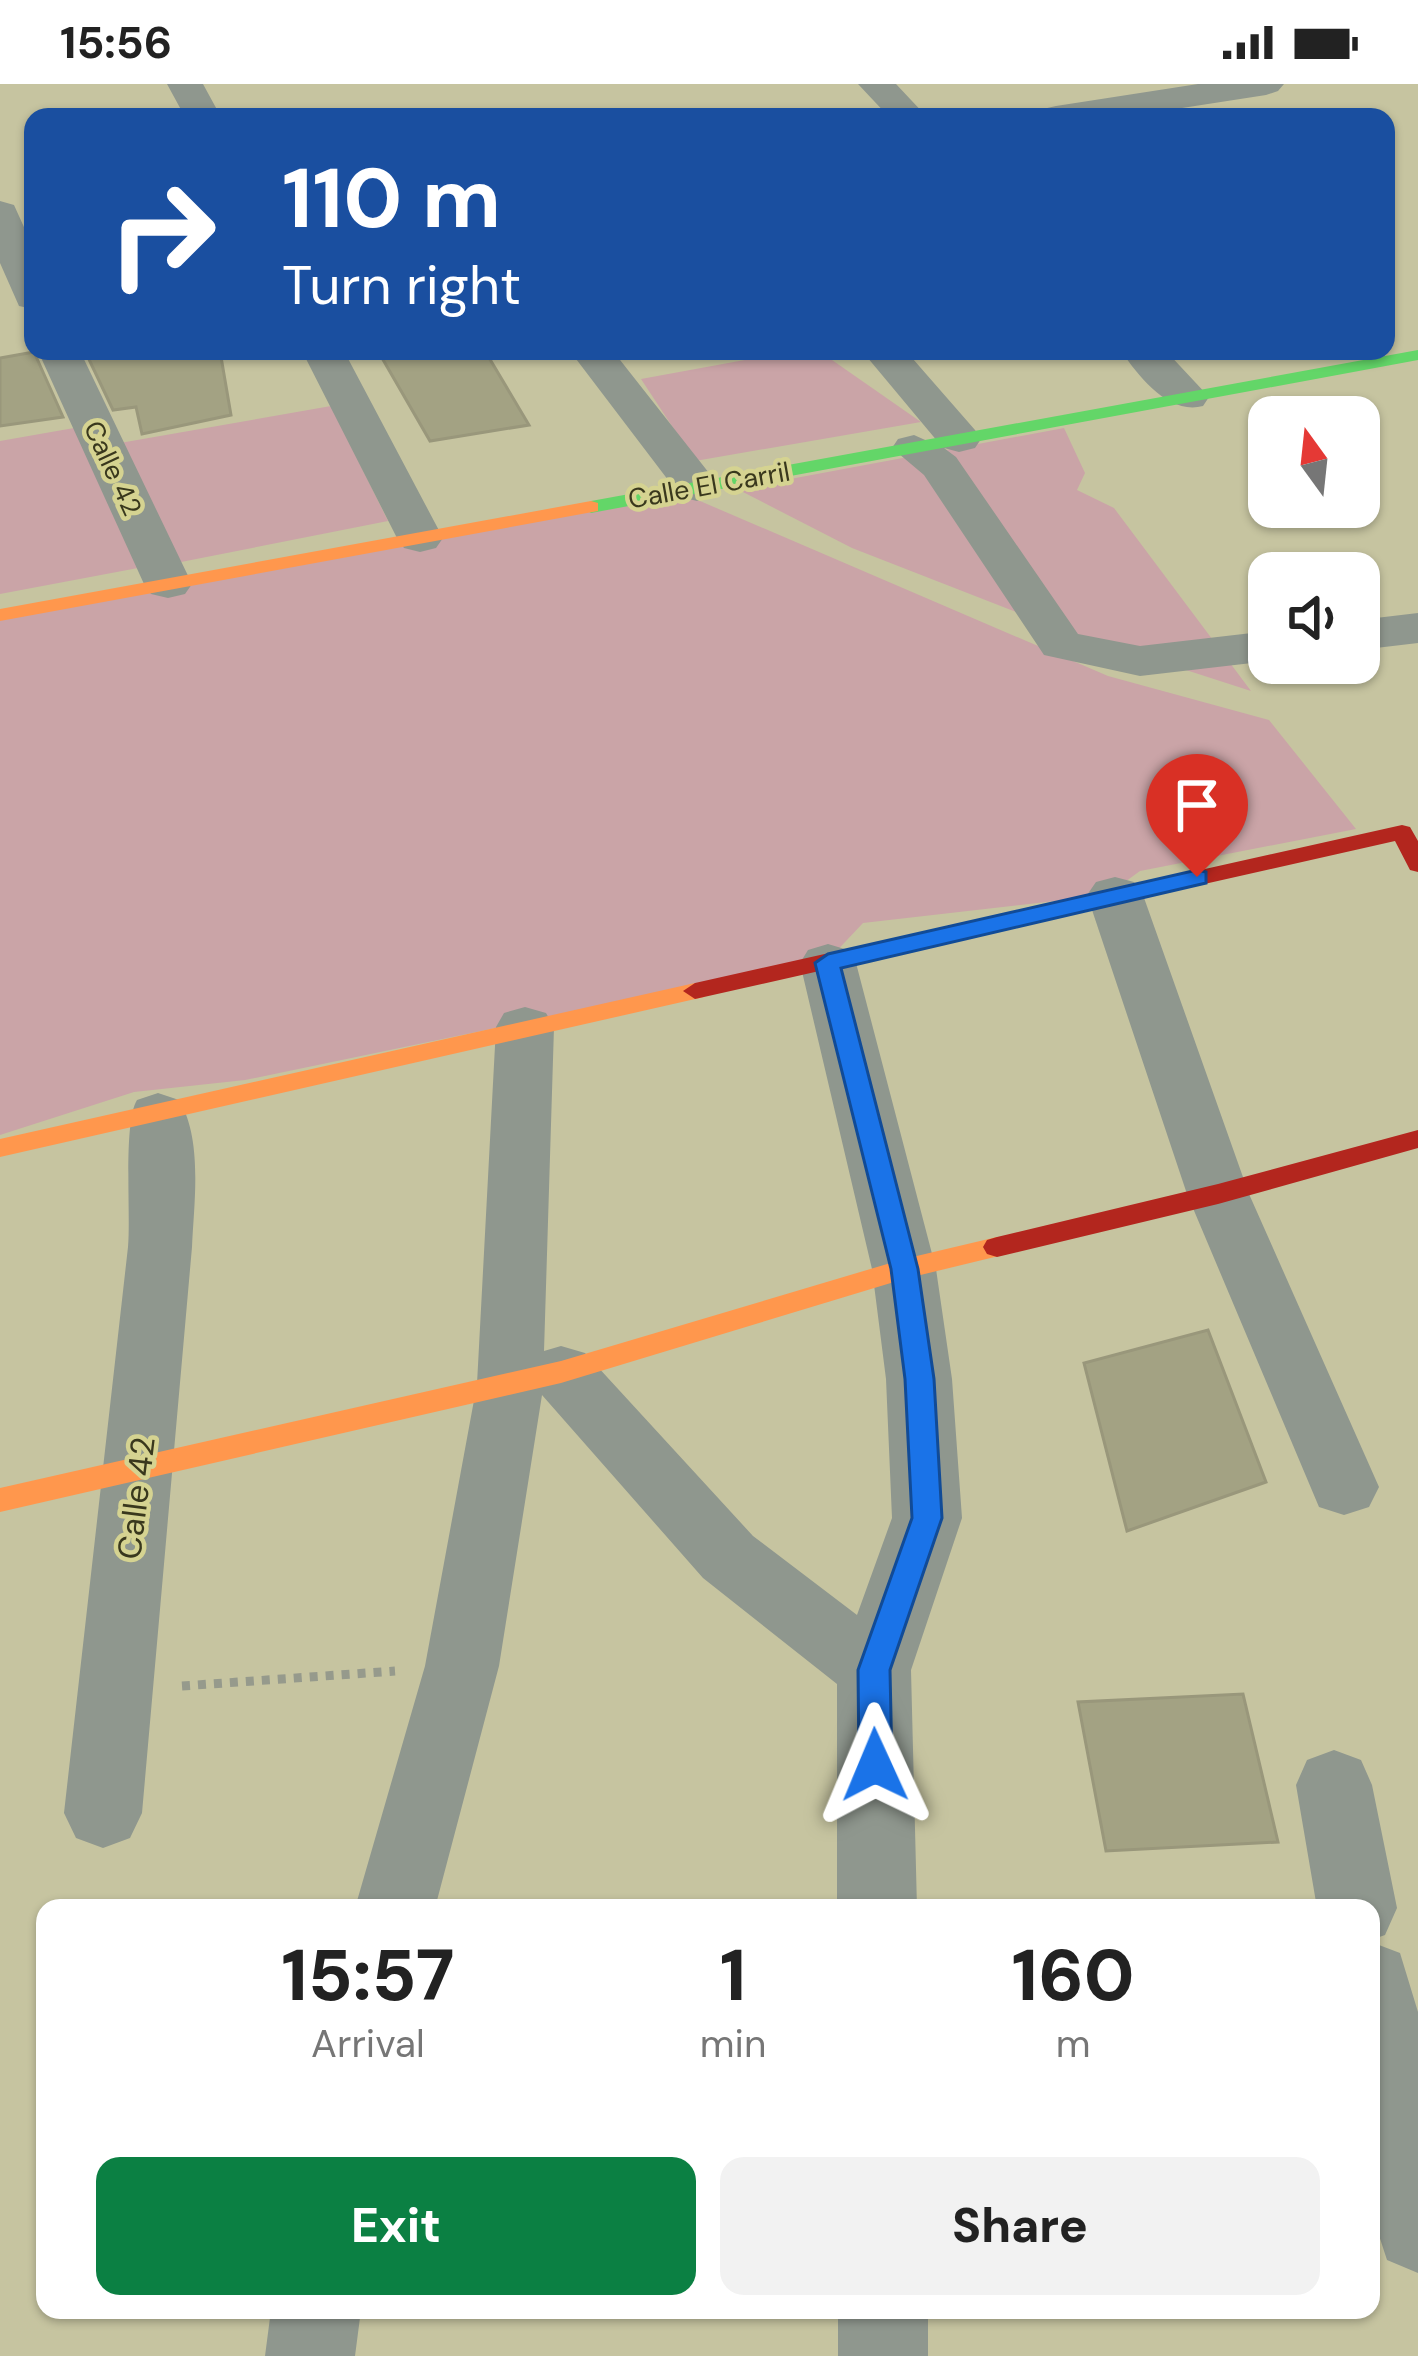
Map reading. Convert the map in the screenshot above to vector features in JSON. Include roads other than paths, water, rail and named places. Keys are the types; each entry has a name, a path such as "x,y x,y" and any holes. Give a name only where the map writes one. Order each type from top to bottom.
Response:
{"street":[{"path":"876,84 900,108"},
{"path":"1164,108 1266,84"},
{"path":"0,213 23,284"},
{"name":"Calle 42","path":"62,360 168,584"},
{"path":"328,360 420,538"},
{"path":"598,360 697,487"},
{"path":"888,360 937,443 940,466 1061,645 1140,662 1248,649"},
{"path":"1151,360 1188,398"},
{"name":"Calle El Carril","path":"0,615 1188,398 1348,360"},
{"path":"1380,633 1418,628"},
{"path":"0,1148 1402,832 1418,865"},
{"path":"1115,895 1218,1194 1344,1487"},
{"path":"828,963 904,1269 919,1379 927,1518 874,1670 877,1899"},
{"path":"397,1899 535,1378 525,1027"},
{"name":"Calle 42","path":"104,1813 111,1692 142,1468 165,1183 158,1115"},
{"path":"0,1500 535,1378 904,1269 1218,1194 1418,1139"},
{"path":"535,1378 728,1557 874,1670"},
{"path":"1334,1785 1355,1899"},
{"path":"1380,2028 1418,2229"},
{"path":"310,2356 315,2319"},
{"path":"883,2319 884,2356"}]}
